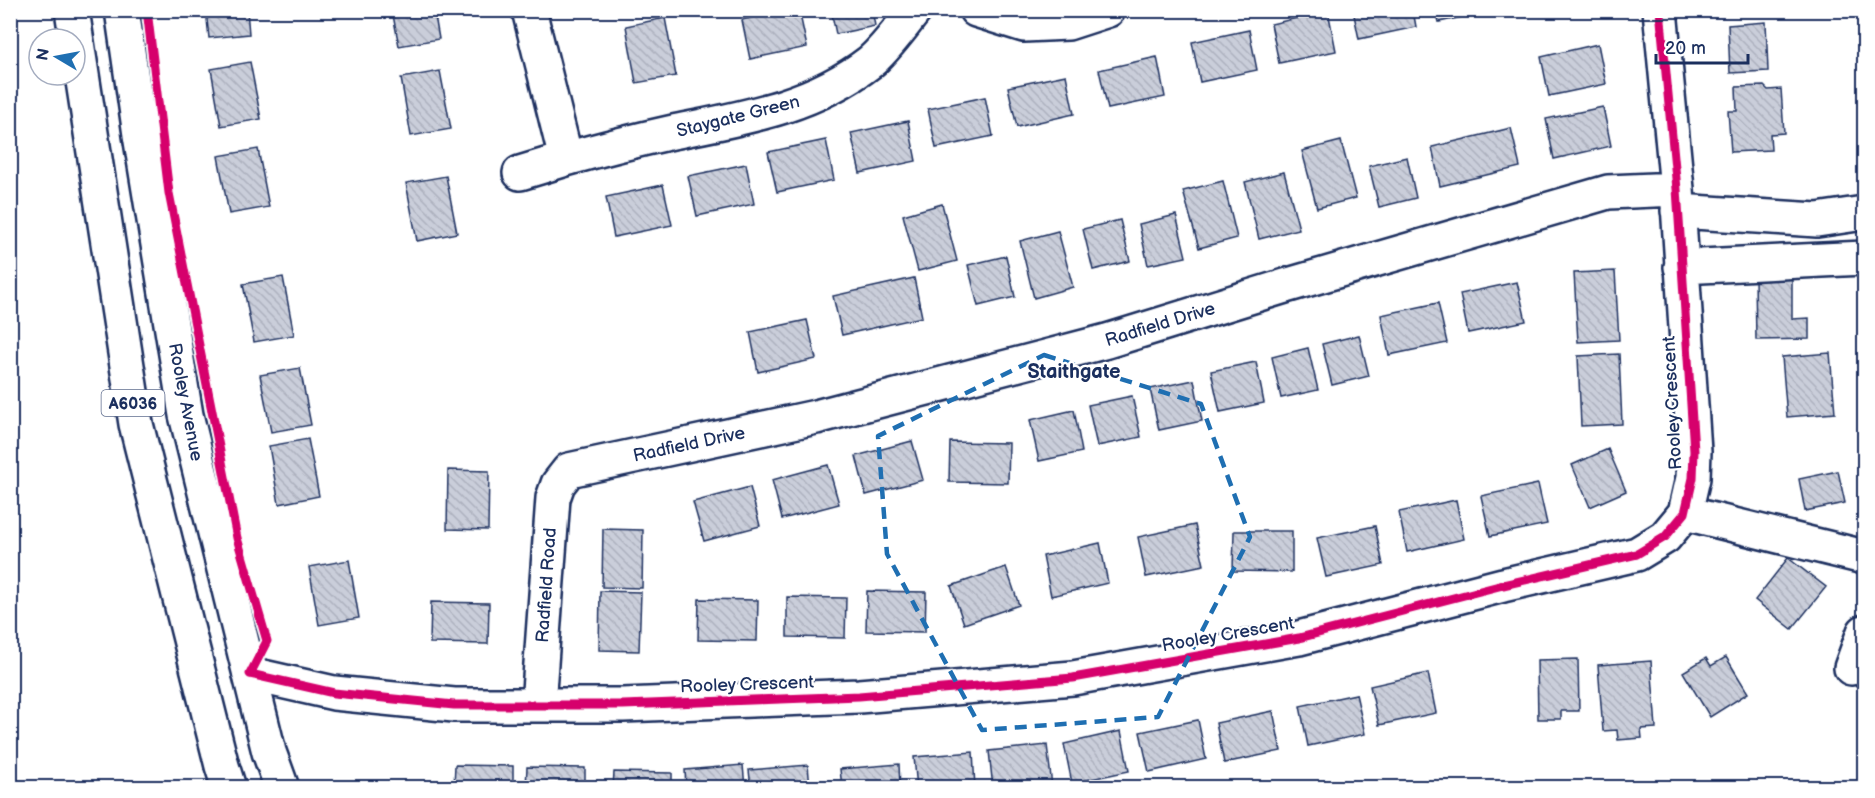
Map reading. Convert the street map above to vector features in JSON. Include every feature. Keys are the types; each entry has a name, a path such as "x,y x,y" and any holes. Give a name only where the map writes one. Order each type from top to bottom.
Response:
{"main road":[{"name":"A6036","path":"72,10 136,424 229,788"},
{"name":"Rooley Avenue","path":"122,10 186,415 269,752 282,788"},
{"path":"529,10 566,159"},
{"name":"Staygate Green","path":"520,173 622,143 748,117 810,98 843,81 872,60 915,10"},
{"path":"976,10 1024,25 1068,23 1108,10"},
{"name":"Rooley Crescent","path":"250,675 334,693 454,705 623,705 859,696 1073,678 1299,638 1492,588 1637,554 1665,537 1685,513 1692,478 1694,451 1677,200 1660,10"},
{"name":"Radfield Drive","path":"569,470 816,417 1107,341 1285,286 1608,192 1817,220 1864,213"},
{"path":"1681,267 1864,258"},
{"name":"Radfield Road","path":"538,705 553,498 558,484 569,470"},
{"path":"1685,513 1864,557"},
{"path":"1851,668 1864,632"}],"highlighted area":[{"path":"1044,355 1201,404 1250,537 1158,717 982,730 887,554 878,436"}],"building":[{"path":"206,10 247,10 249,34 209,38"},
{"path":"392,10 434,10 439,39 399,46"},
{"path":"784,10 799,10 807,47 750,59 742,20"},
{"path":"831,10 872,10 875,26 836,34"},
{"path":"1353,10 1413,10 1416,27 1359,39"},
{"path":"1436,10 1495,10 1439,22"},
{"path":"1328,11 1336,51 1279,63 1271,24"},
{"path":"665,18 676,76 636,83 626,26"},
{"path":"1766,22 1768,71 1730,73 1728,25"},
{"path":"1249,30 1257,70 1200,82 1192,42"},
{"path":"1598,44 1606,84 1549,96 1541,57"},
{"path":"1157,57 1165,97 1108,109 1099,70"},
{"path":"250,62 261,119 221,126 211,69"},
{"path":"440,71 451,129 411,136 401,78"},
{"path":"1066,75 1074,114 1017,127 1008,87"},
{"path":"1764,86 1768,90 1781,89 1784,133 1770,134 1771,150 1731,152 1728,111 1737,111 1736,87"},
{"path":"985,97 993,136 936,148 928,109"},
{"path":"1603,107 1611,146 1554,159 1546,119"},
{"path":"908,121 916,161 860,173 851,133"},
{"path":"1511,128 1520,167 1440,186 1432,147"},
{"path":"826,140 834,180 777,192 768,152"},
{"path":"1341,141 1356,198 1317,208 1302,151"},
{"path":"258,149 269,207 229,214 218,156"},
{"path":"1407,157 1416,198 1379,207 1369,166"},
{"path":"746,164 754,204 697,216 688,176"},
{"path":"1284,172 1299,229 1259,239 1245,182"},
{"path":"446,176 457,233 417,241 406,183"},
{"path":"1223,181 1237,238 1199,248 1183,191"},
{"path":"663,185 672,225 614,237 606,197"},
{"path":"942,204 957,261 918,271 903,215"},
{"path":"1176,215 1186,257 1148,265 1139,224"},
{"path":"1120,220 1130,261 1093,270 1083,229"},
{"path":"1058,231 1073,287 1034,298 1020,241"},
{"path":"1006,256 1015,297 978,306 968,265"},
{"path":"1615,271 1619,340 1578,342 1574,273"},
{"path":"283,277 294,335 254,342 243,284"},
{"path":"1755,277 1792,277 1792,319 1809,318 1809,339 1756,340"},
{"path":"914,278 922,317 842,335 833,296"},
{"path":"1517,282 1526,321 1468,333 1460,294"},
{"path":"1438,303 1447,343 1389,355 1381,315"},
{"path":"807,320 816,359 758,372 750,332"},
{"path":"1359,335 1369,376 1332,385 1322,344"},
{"path":"1308,348 1318,390 1281,398 1272,357"},
{"path":"1830,353 1835,413 1787,417 1782,357"},
{"path":"1619,354 1622,424 1581,426 1578,356"},
{"path":"1256,362 1264,403 1220,412 1211,371"},
{"path":"300,368 311,425 271,432 260,375"},
{"path":"1194,380 1202,421 1159,430 1150,389"},
{"path":"1132,396 1141,437 1097,446 1088,405"},
{"path":"1074,410 1082,452 1039,461 1030,420"},
{"path":"308,439 319,496 279,504 269,446"},
{"path":"912,441 923,480 866,495 856,456"},
{"path":"950,442 1009,443 1008,483 949,482"},
{"path":"1608,449 1626,491 1590,507 1572,465"},
{"path":"828,465 839,504 782,519 772,480"},
{"path":"448,470 489,471 488,530 447,529"},
{"path":"1838,471 1845,503 1805,511 1799,479"},
{"path":"1538,484 1547,524 1490,536 1481,496"},
{"path":"750,487 760,526 704,541 693,502"},
{"path":"1456,500 1464,539 1407,552 1399,512"},
{"path":"1195,525 1204,565 1146,577 1138,537"},
{"path":"1375,526 1383,565 1326,577 1317,538"},
{"path":"603,529 643,530 642,588 602,587"},
{"path":"1234,531 1292,531 1292,572 1233,571"},
{"path":"1100,543 1108,583 1051,596 1043,556"},
{"path":"1788,558 1826,587 1792,629 1755,600"},
{"path":"349,560 359,618 319,625 309,567"},
{"path":"1006,567 1019,605 964,624 951,586"},
{"path":"600,591 641,592 639,651 599,650"},
{"path":"867,591 926,592 925,632 866,631"},
{"path":"787,597 846,598 845,638 787,637"},
{"path":"699,599 758,600 757,641 698,640"},
{"path":"431,602 489,603 488,644 430,643"},
{"path":"1726,657 1748,693 1710,717 1683,672 1706,658 1711,666"},
{"path":"1578,659 1579,711 1561,711 1561,719 1538,719 1537,660"},
{"path":"1651,661 1656,728 1641,729 1642,738 1618,740 1617,730 1603,731 1598,665"},
{"path":"1428,673 1436,713 1379,725 1370,686"},
{"path":"1356,694 1365,734 1308,746 1300,706"},
{"path":"1273,711 1281,751 1224,763 1216,723"},
{"path":"1198,720 1206,759 1149,772 1140,732"},
{"path":"1121,731 1129,771 1072,783 1064,744"},
{"path":"1047,745 1052,786 993,788 989,751"},
{"path":"973,752 975,788 917,788 914,757"},
{"path":"899,764 900,788 842,788 840,769"},
{"path":"455,765 513,766 513,788 454,788"},
{"path":"743,765 745,788 686,788 685,770"},
{"path":"808,765 810,788 751,788 749,770"},
{"path":"527,767 585,768 585,788 526,788"},
{"path":"614,772 672,773 672,788 613,788"}],"cycle path":[{"path":"147,10 169,193 237,538 267,641 250,674 334,693 454,705 623,705 859,696 1073,678 1299,638 1503,585 1637,554 1665,537 1685,513 1693,478 1694,451 1677,189 1660,10"}],"district":[{"name":"Staithgate","path":"1074,371"}]}
